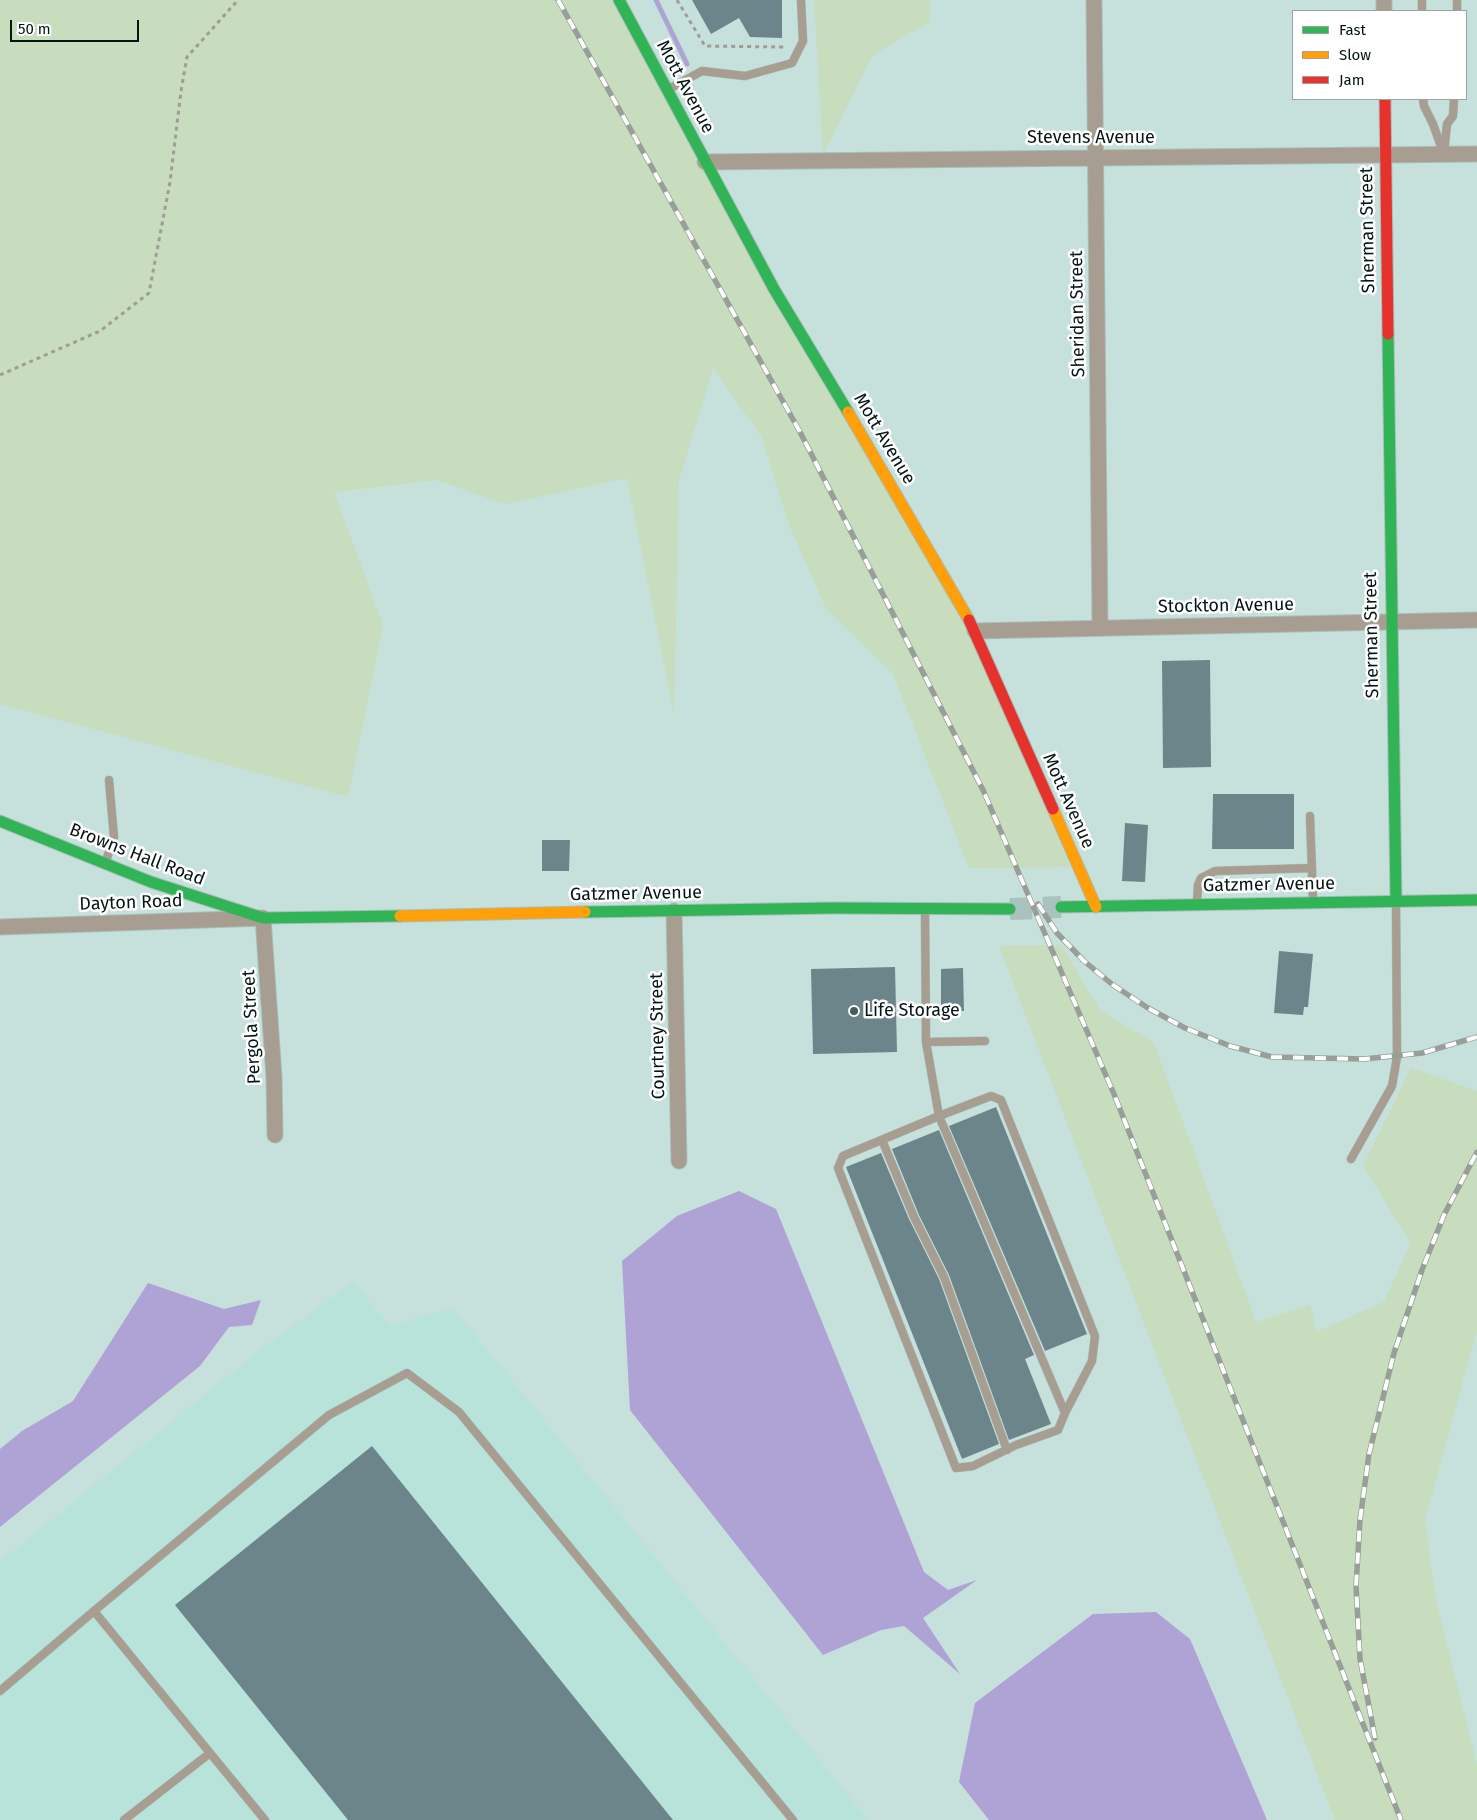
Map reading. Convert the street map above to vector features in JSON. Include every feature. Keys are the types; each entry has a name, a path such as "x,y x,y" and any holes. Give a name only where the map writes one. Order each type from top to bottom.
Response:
{"street":[{"name":"Mott Avenue","path":"619,0 774,289 924,540 975,631 1096,907"},
{"name":"Sheridan Street","path":"1094,0 1094,157 1100,627"},
{"name":"Sherman Street","path":"1385,100 1390,622 1396,902"},
{"name":"Stevens Avenue","path":"705,162 1477,154"},
{"name":"Stockton Avenue","path":"975,631 1477,620"},
{"name":"Browns Hall Road","path":"0,820 151,882 263,918"},
{"name":"Gatzmer Avenue","path":"1061,906 1096,907 1477,900"},
{"name":"Gatzmer Avenue","path":"263,918 674,911 925,908 1010,909"},
{"name":"Courtney Street","path":"674,911 679,1161"},
{"name":"Dayton Road","path":"0,927 263,918"},
{"name":"Pergola Street","path":"263,918 274,1077 275,1135"}],"lane":[{"path":"667,90 702,71 745,76 792,63 803,42 802,0"},
{"path":"1423,100 1444,155"},
{"path":"1444,155 1447,124 1453,116 1454,100"},
{"path":"105,863 114,837 109,780"},
{"path":"1310,816 1313,902"},
{"path":"1197,904 1198,885 1201,878 1215,870 1312,868"},
{"name":"Sherman Street","path":"1351,1159 1392,1086 1398,1057 1396,902"},
{"path":"925,908 926,1042 939,1116 1065,1413"},
{"path":"926,1042 985,1041"},
{"path":"990,1096 1001,1100 1095,1336 1092,1361 1058,1430 973,1466 956,1468 838,1168 843,1156 882,1140 990,1096"},
{"path":"882,1140 914,1217 944,1277 1007,1450"},
{"path":"0,1691 329,1415 408,1372 459,1412 793,1820"},
{"path":"94,1611 265,1820"},
{"path":"124,1820 210,1753"}],"path":[{"path":"0,375 100,332 149,293 170,182 180,91 187,57 238,0"},
{"path":"679,0 680,5 705,46 786,47"}],"shaded area":[{"path":"0,0 616,0 974,636 1070,867 969,868 893,674 827,610 789,525 761,436 713,368 679,480 674,714 627,478 505,504 437,480 334,492 383,625 348,797 0,704"},
{"path":"814,0 930,0 930,21 872,56 823,155"},
{"path":"1061,945 1100,1010 1154,1043 1256,1322 1310,1305 1316,1332 1384,1302 1411,1243 1363,1166 1411,1068 1477,1091 1477,1330 1425,1520 1436,1600 1477,1766 1477,1820 1335,1820 999,946"},
{"path":"739,1191 776,1209 924,1572 948,1590 977,1580 923,1618 960,1674 904,1626 881,1630 823,1655 630,1410 622,1261 677,1216"},
{"path":"353,1282 390,1326 453,1308 868,1820 0,1820 0,1562 259,1351"},
{"path":"148,1283 224,1309 261,1300 252,1325 229,1327 200,1366 0,1527 0,1449 22,1431 73,1401"},
{"path":"1156,1612 1190,1639 1267,1820 989,1820 959,1782 975,1703 1093,1614"}],"building":[{"path":"692,0 782,0 782,38 750,37 739,18 711,34"},
{"path":"1210,660 1211,767 1163,768 1162,661"},
{"path":"1213,794 1294,794 1294,849 1212,849"},
{"path":"1125,823 1148,825 1145,882 1122,881"},
{"path":"542,840 570,840 569,871 542,871"},
{"path":"1279,951 1313,954 1308,1007 1304,1007 1303,1015 1274,1013"},
{"name":"Life Storage","path":"895,967 897,1052 813,1054 811,969"},
{"path":"963,968 964,1011 941,1011 941,969"},
{"path":"996,1107 1087,1334 1045,1351 949,1126"},
{"path":"939,1130 1034,1355 1025,1359 1051,1424 1009,1440 949,1275 919,1215 892,1149"},
{"path":"881,1153 909,1219 939,1279 999,1444 962,1459 846,1167"},
{"path":"372,1446 673,1820 348,1820 175,1605"}],"waterway":[{"path":"656,0 687,64"}],"tunnel":[{"path":"1010,909 1061,907"}],"railway":[{"path":"558,0 799,430 983,790 1114,1094 1401,1820"},
{"path":"1038,904 1057,933 1084,961 1113,985 1148,1008 1185,1028 1230,1046 1272,1057 1364,1059 1422,1053 1477,1037"},
{"path":"1375,1738 1360,1659 1356,1586 1360,1520 1369,1454 1394,1353 1422,1270 1444,1215 1477,1152"}],"traffic: fast":[{"path":"619,0 774,289 848,412"},
{"path":"1388,334 1396,901"},
{"path":"0,821 151,882 263,918 400,916"},
{"path":"1061,907 1477,900"},
{"path":"585,912 833,908 1010,909"}],"traffic: slow":[{"path":"848,412 969,620"},
{"path":"1053,809 1096,907"},
{"path":"400,916 585,912"}],"traffic: jam":[{"path":"1385,100 1388,334"},
{"path":"969,620 1053,809"}],"place":[{"name":"Life Storage","path":"854,1011"}]}
